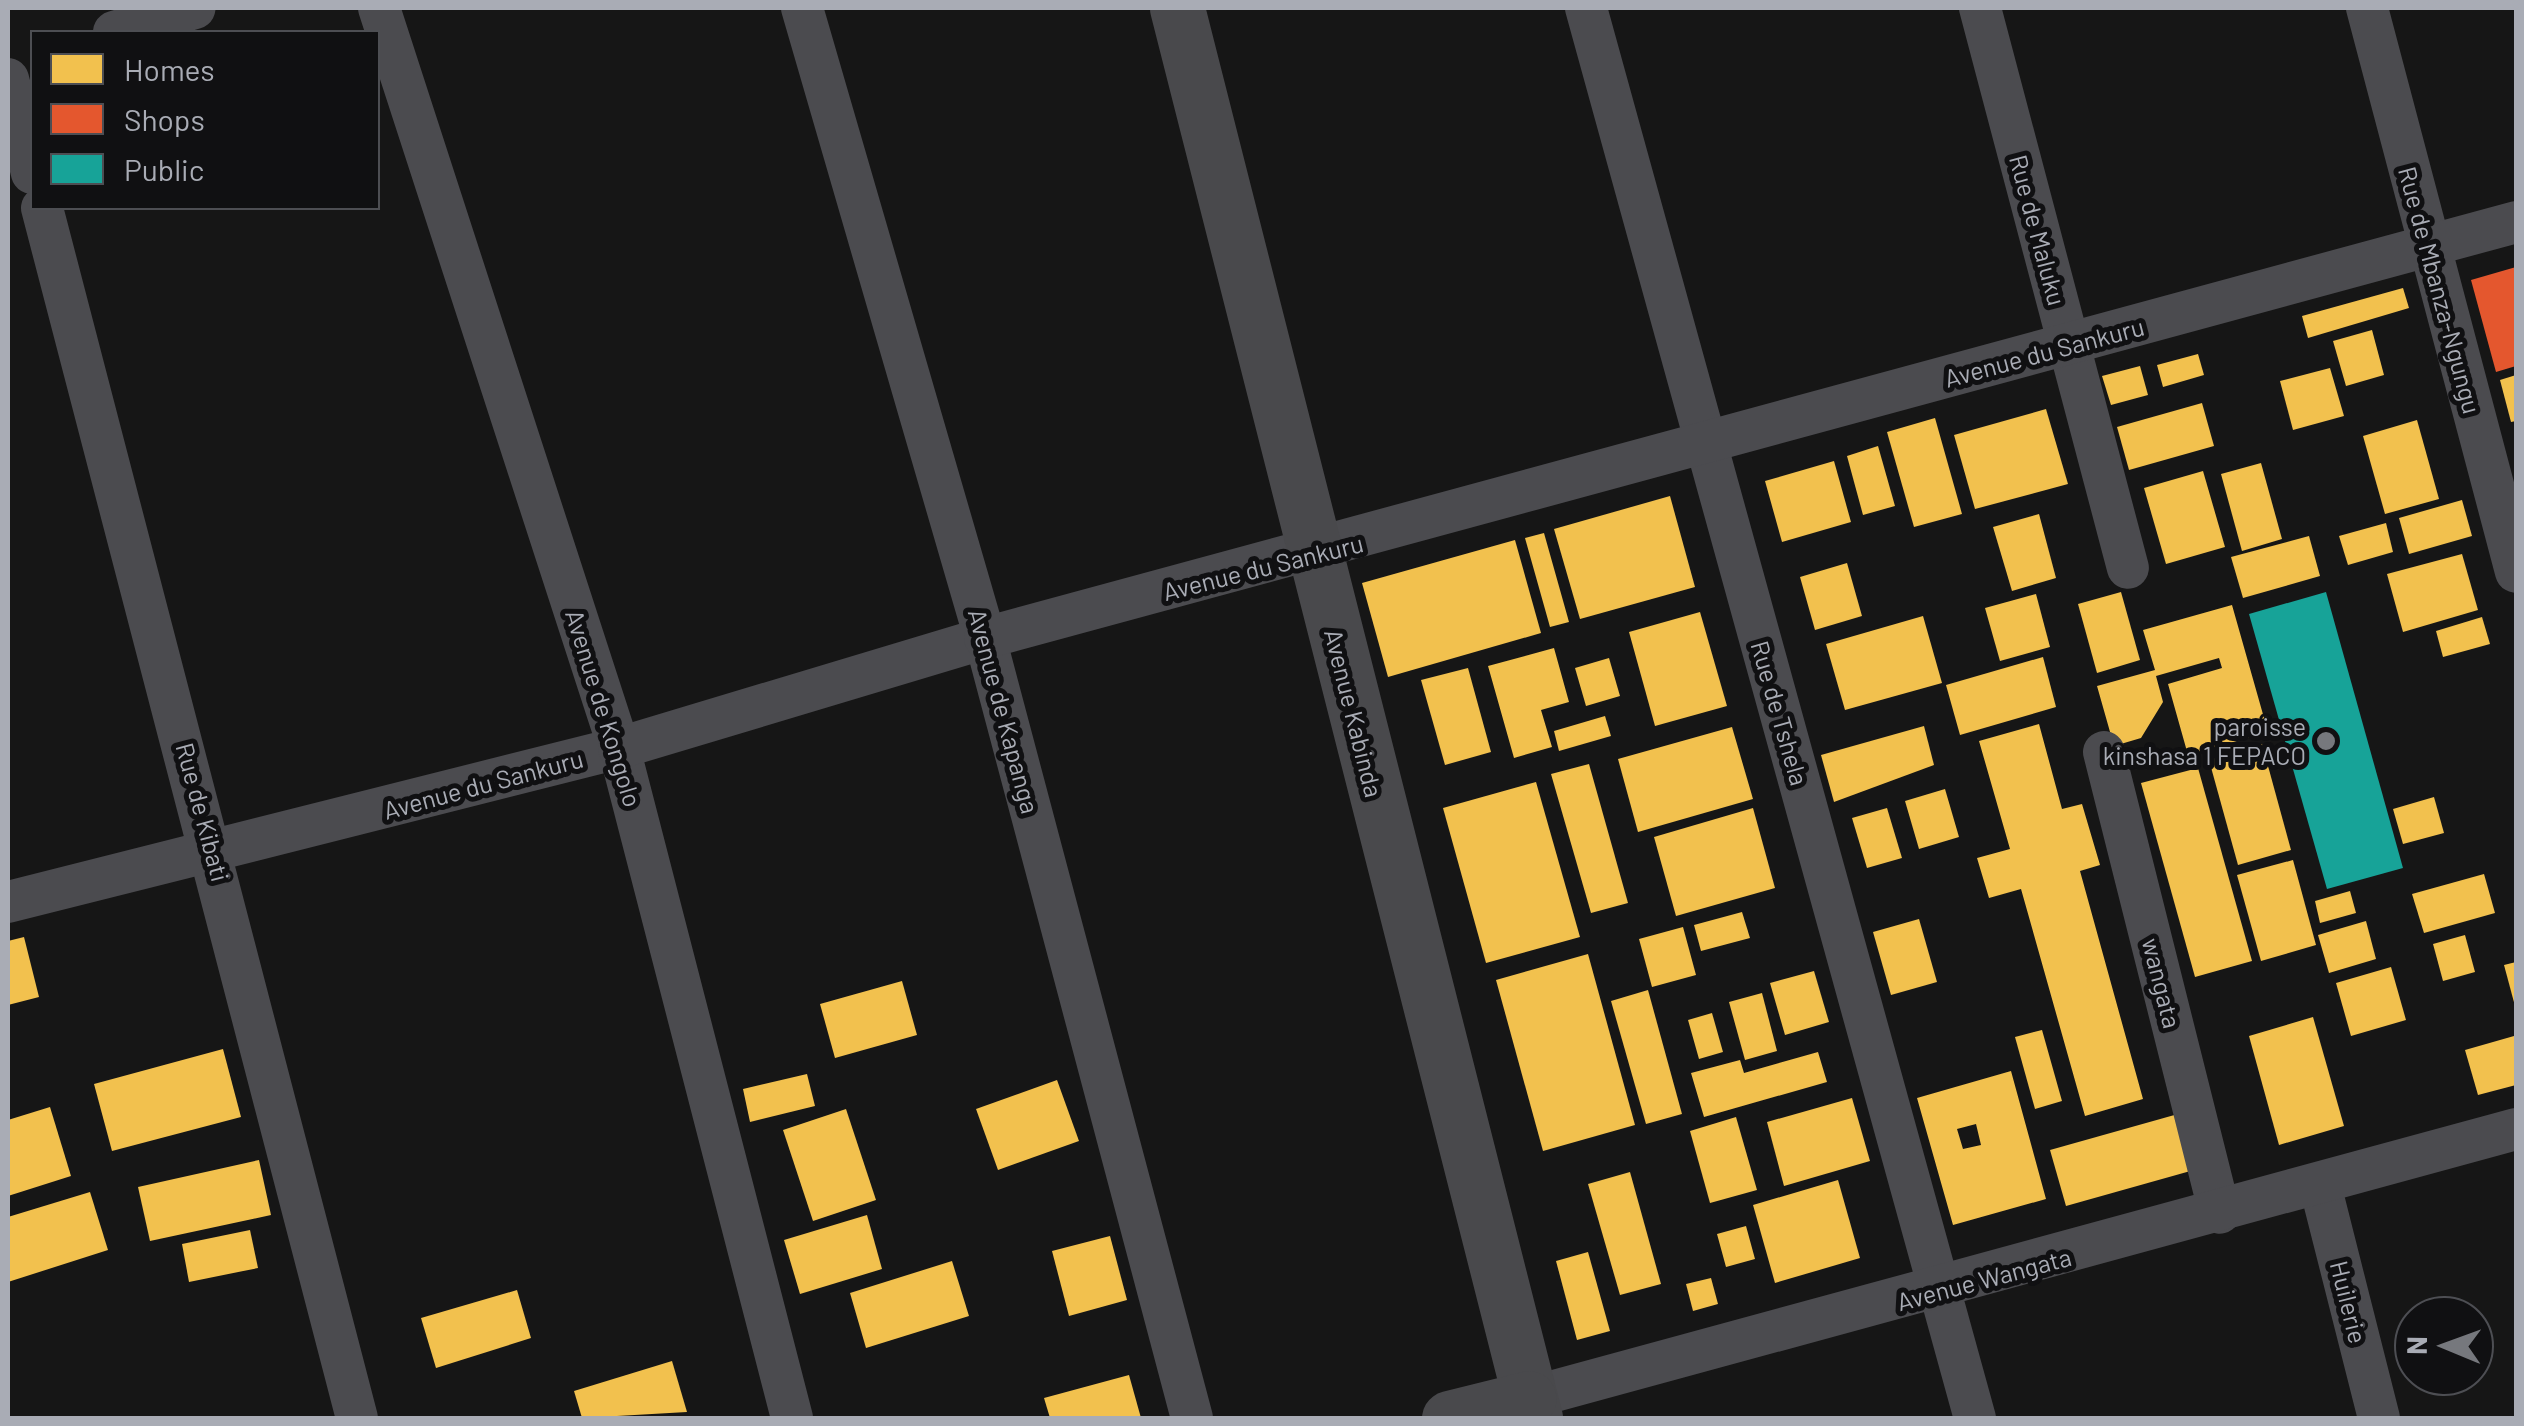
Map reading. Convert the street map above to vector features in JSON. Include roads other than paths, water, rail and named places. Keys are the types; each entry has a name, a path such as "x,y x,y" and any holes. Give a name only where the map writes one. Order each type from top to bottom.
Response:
{"street":[{"path":"121,30 195,8"},
{"name":"Avenue de Kongolo","path":"379,8 619,748 792,1418"},
{"name":"Avenue de Kapanga","path":"802,8 985,638 1192,1418"},
{"name":"Avenue Kabinda","path":"1177,8 1532,1408"},
{"name":"Rue de Tshela","path":"1586,8 1975,1418"},
{"name":"Rue de Maluku","path":"1980,8 2128,568"},
{"name":"Rue de Mbanza-Ngungu","path":"2368,8 2427,246 2516,572"},
{"path":"8,79 30,165"},
{"name":"Rue de Kibati","path":"43,210 214,854 357,1418"},
{"name":"Avenue du Sankuru","path":"8,902 214,854 619,748 985,638 1314,556 1705,443 2516,222"},
{"name":"wangata","path":"2104,752 2220,1213"},
{"name":"Avenue Wangata","path":"1449,1418 1532,1408 2516,1130"},
{"name":"Huilerie","path":"2320,1185 2379,1418"}],"place":[{"name":"paroisse kinshasa 1 FEPACO","path":"2326,741"}]}
